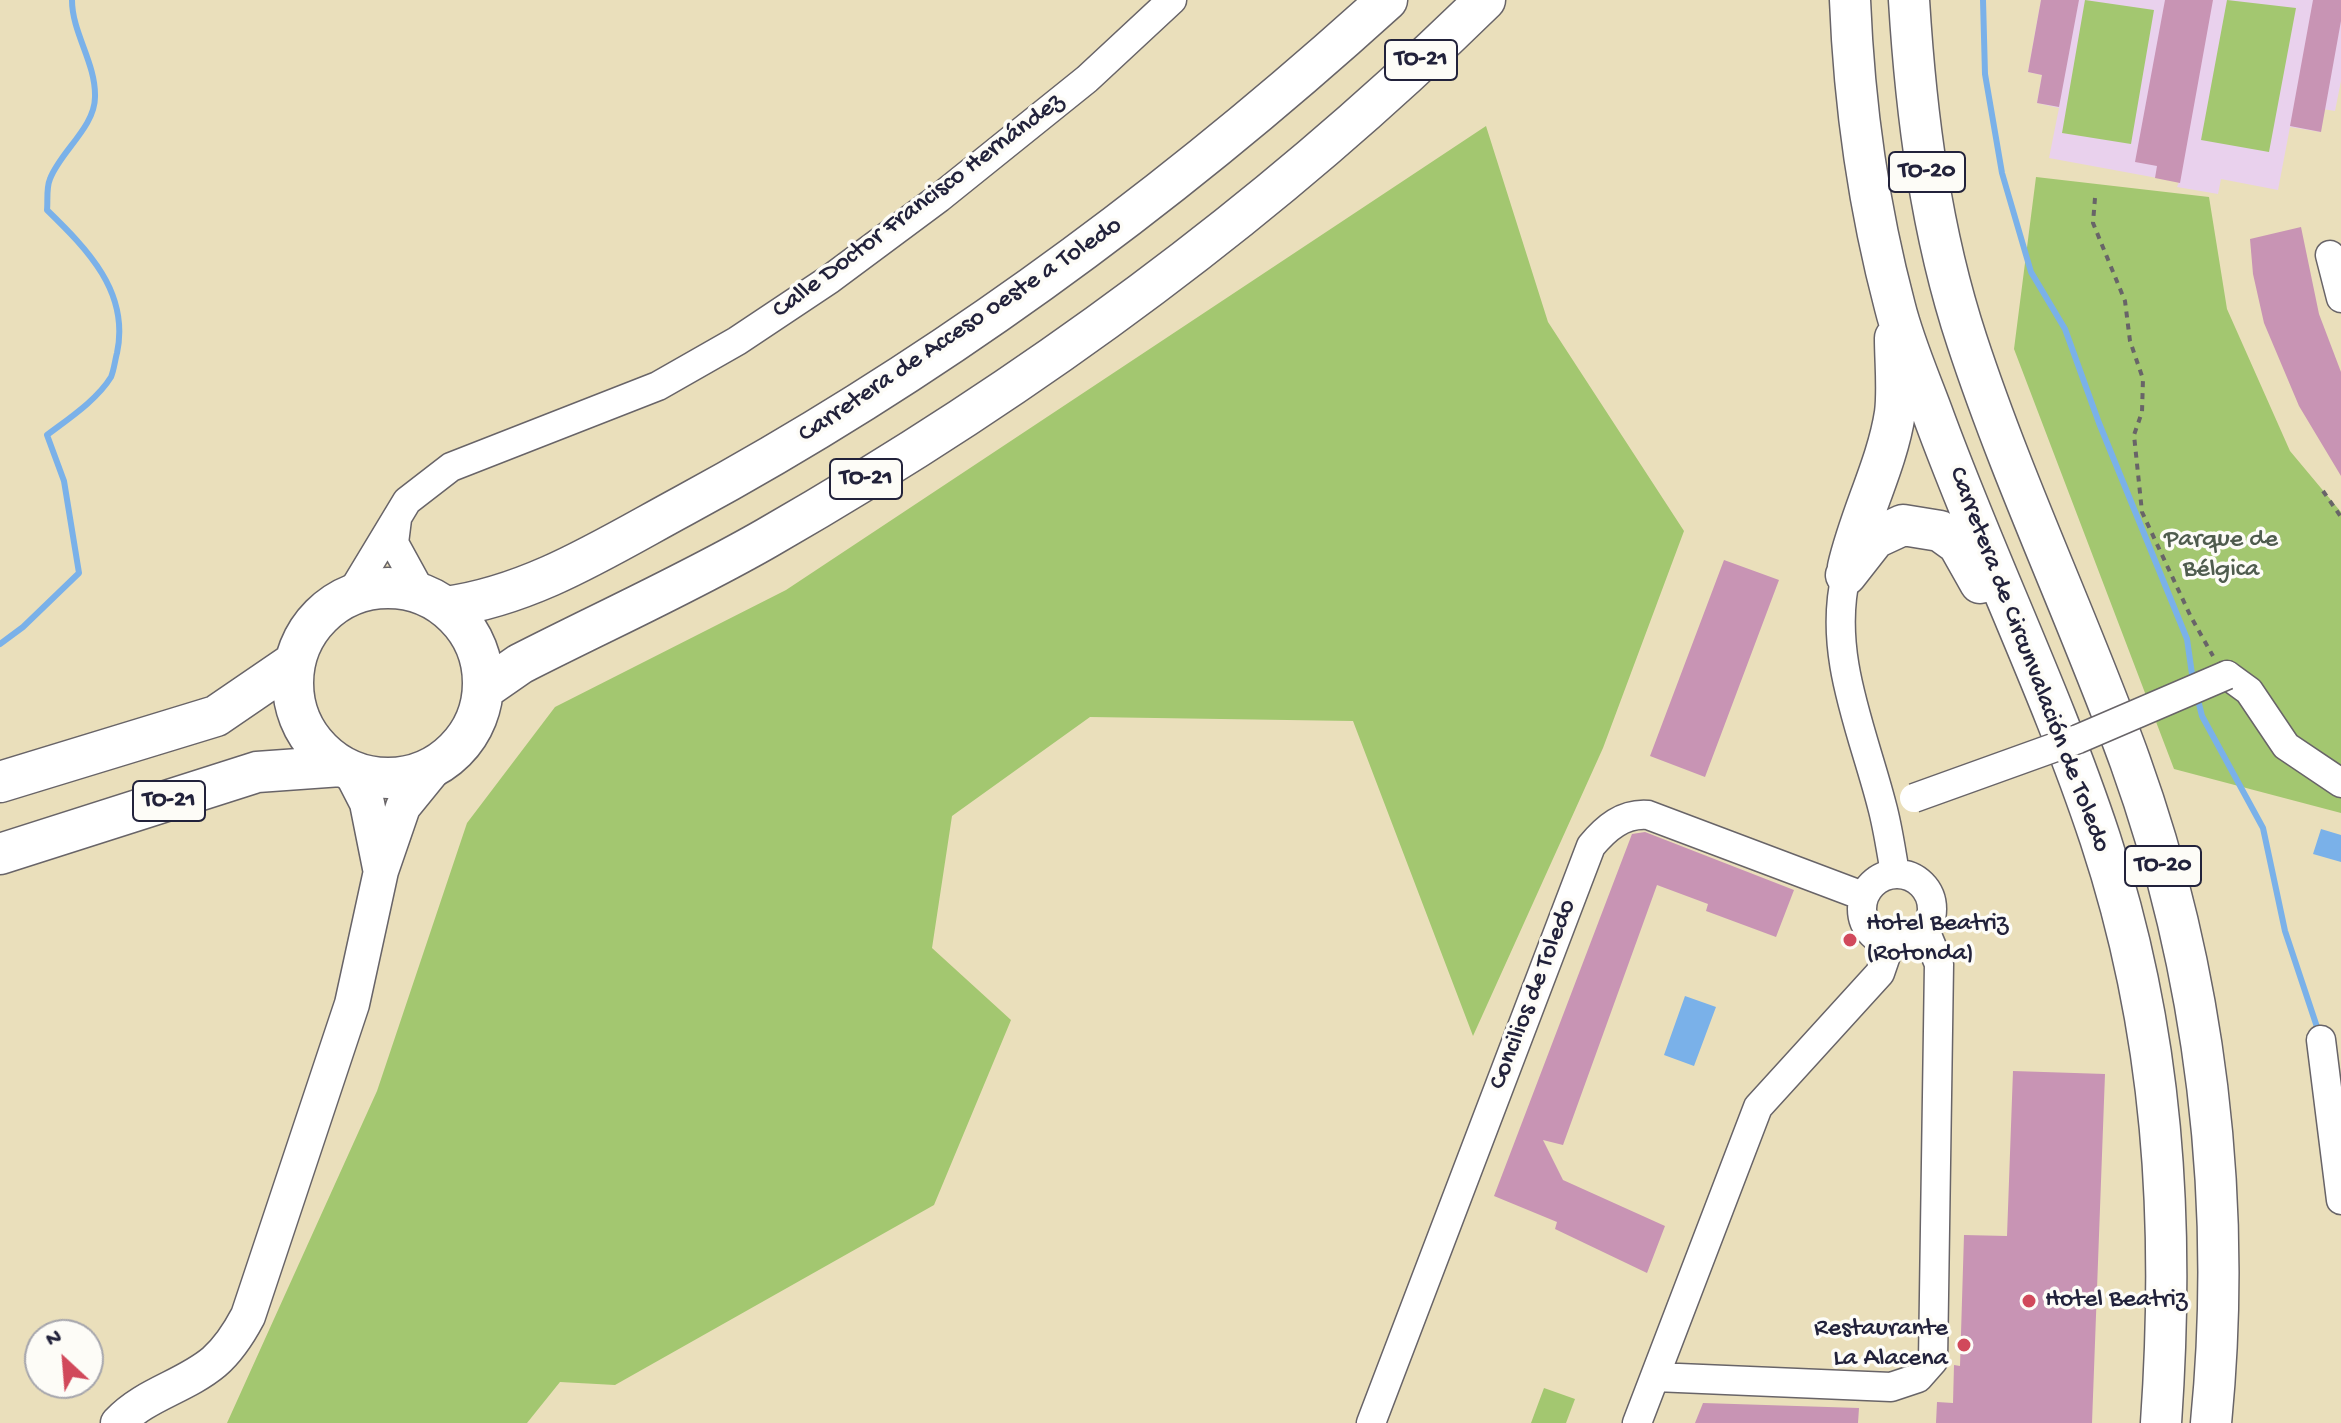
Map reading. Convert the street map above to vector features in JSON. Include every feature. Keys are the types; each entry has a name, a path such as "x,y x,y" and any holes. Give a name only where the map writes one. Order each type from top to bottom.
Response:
{"highway":[{"name":"Carretera de Acceso oeste a Toledo","path":"345,768 322,751 307,732 295,698 295,662 315,623 349,597 385,589 434,600 516,593 753,468 869,400 1100,241 1259,114 1387,0"},
{"name":"TO-21","path":"484,689 520,664 765,539 907,455 1036,369 1225,230 1356,118 1485,0"},
{"name":"Carretera de Circunvalación de Toledo","path":"1850,0 1856,83 1895,310 1956,479 2049,704 2101,841 2145,1018 2166,1170 2168,1323 2161,1423"},
{"name":"Carretera de Circunvalación de Toledo","path":"1909,0 1927,170 1967,340 2013,468 2130,762 2184,949 2207,1084 2215,1166 2217,1320 2211,1423"},
{"path":"1846,575 1858,523 1885,458 1895,411 1895,310"},
{"path":"1846,575 1875,538 1888,529 1903,525 1940,531 1958,544 1975,570 2010,648 2049,704"},
{"name":"TO-21","path":"0,854 257,772 345,768 372,777 395,778 417,774 438,764 461,744 477,719 484,689 483,671 475,644 460,620 434,600"},
{"name":"Carretera de Acceso oeste a Toledo","path":"0,782 216,716 295,662"}],"main road":[{"path":"118,1423 146,1399 214,1362 229,1348 248,1316 352,1004 381,871 403,807 438,764"},
{"path":"345,768 367,803 381,871"}],"street":[{"name":"Calle Doctor Francisco Hernández","path":"349,597 407,501 451,467 658,386 737,341 804,297 952,188 1087,79 1172,0"},
{"path":"2330,255 2341,298"},
{"path":"397,519 394,543 434,600"},
{"path":"1846,575 1840,621 1846,675 1883,806 1895,873"},
{"path":"1914,798 2078,739 2227,675 2249,691 2286,746 2341,783"},
{"name":"Concilios de Toledo","path":"1371,1423 1586,861 1602,832 1626,816 1648,815 1863,896"},
{"path":"1895,873 1917,879 1931,897 1931,920 1925,930 1909,942 1890,944 1869,932 1863,921 1863,896 1876,880 1895,873"},
{"path":"1655,1377 1891,1387 1918,1378 1933,1361 1939,964 1925,930"},
{"path":"1637,1423 1758,1107 1880,973 1890,944"},
{"path":"2321,1040 2341,1200"}],"path":[{"path":"2095,198 2093,223 2125,301 2130,341 2143,379 2142,412 2134,435 2142,512 2204,644 2227,675"},
{"path":"2323,491 2341,517"}],"shaded area":[{"path":"2041,0 2341,0 2341,81 2335,111 2322,109 2321,132 2290,127 2278,190 2221,179 2218,194 2177,187 2179,182 2049,158 2059,108 2037,103 2042,75 2028,72"}],"green space":[{"path":"2085,0 2154,10 2131,144 2062,133"},
{"path":"2227,0 2296,8 2269,152 2201,140"},
{"path":"1486,126 1548,322 1684,531 1603,748 1473,1036 1353,721 1090,717 952,816 932,948 1011,1020 934,1205 615,1385 560,1382 527,1423 227,1423 377,1091 467,823 555,707 786,590"},
{"name":"Parque de Bélgica","path":"2036,177 2209,197 2227,309 2290,451 2341,512 2341,813 2174,769 2014,349"},
{"path":"1544,1388 1575,1399 1566,1423 1531,1423"}],"water":[{"path":"2321,829 2341,835 2341,862 2313,854"},
{"path":"1685,996 1716,1007 1694,1066 1664,1055"}],"building":[{"path":"2041,0 2079,0 2059,107 2037,103 2042,75 2028,72"},
{"path":"2165,0 2213,0 2180,183 2155,178 2157,166 2135,162"},
{"path":"2313,0 2341,0 2341,21 2321,132 2290,126"},
{"path":"2301,227 2319,314 2341,372 2341,476 2299,406 2264,323 2253,274 2250,239"},
{"path":"1724,560 1779,580 1705,777 1650,756"},
{"path":"1645,832 1794,890 1776,937 1706,911 1708,904 1657,885 1563,1145 1543,1140 1563,1180 1665,1226 1647,1273 1555,1229 1557,1222 1494,1196 1632,834"},
{"name":"Hotel Beatriz","path":"2013,1071 2105,1074 2092,1423 1936,1423 1937,1402 1953,1403 1954,1365 1960,1366 1964,1235 2007,1236"},
{"path":"1703,1403 1859,1408 1858,1423 1695,1423"}],"waterway":[{"path":"0,644 23,627 79,573 64,481 47,435 98,394 112,374 117,353 117,310 111,291 90,256 47,210 50,179 89,119 95,97 92,72 76,24 72,0"},
{"path":"1983,0 1985,74 2002,173 2031,272 2065,329 2099,423 2187,639 2193,681"},
{"path":"2197,696 2202,716 2263,828 2285,931 2319,1033"}],"place":[{"name":"Hotel Beatriz (Rotonda)","path":"1850,940"},
{"name":"Hotel Beatriz","path":"2029,1301"},
{"name":"Restaurante La Alacena","path":"1964,1345"}]}
